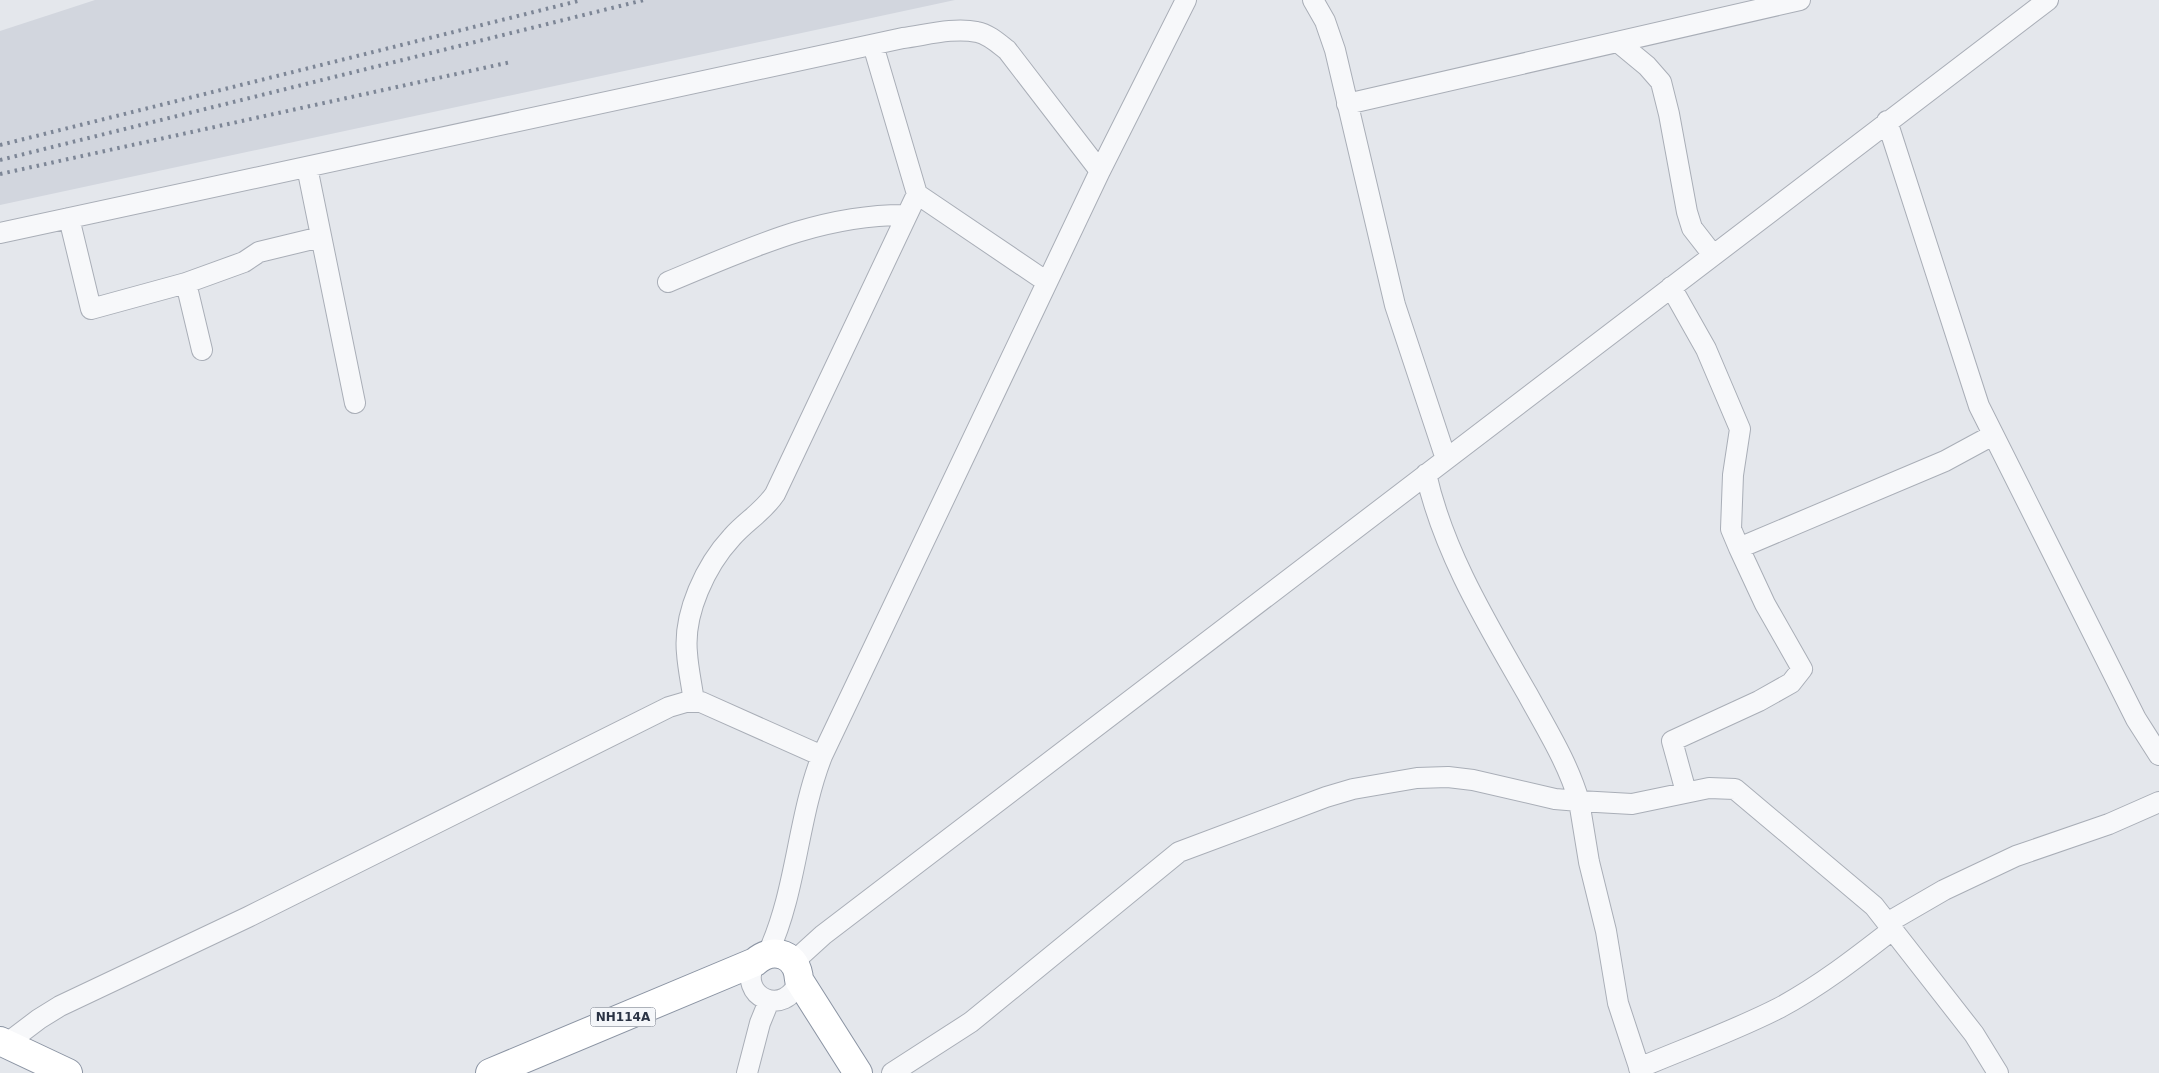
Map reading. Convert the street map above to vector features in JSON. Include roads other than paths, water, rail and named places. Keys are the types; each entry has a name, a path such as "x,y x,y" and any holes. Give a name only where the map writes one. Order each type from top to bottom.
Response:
{"highway":[{"path":"762,958 784,954 797,972 858,1073"},
{"name":"NH114A","path":"490,1073 762,958"},
{"path":"3,1042 68,1073"}],"street":[{"path":"1186,0 1100,171 822,756 807,800 784,909 762,958 752,969 752,985 762,998 770,1001 785,999 792,994 801,954 823,935 2048,0"},
{"path":"1313,0 1325,21 1335,50 1396,305 1446,458"},
{"path":"1347,104 1800,0"},
{"path":"0,233 903,38 956,32 979,32 1016,60 1100,171"},
{"path":"1618,42 1647,66 1661,82 1669,114 1687,212 1692,228 1713,254"},
{"path":"873,45 917,194 1047,282"},
{"path":"1887,121 1979,406 2136,719 2157,750"},
{"path":"307,167 355,402"},
{"path":"694,702 686,651 690,620 699,589 715,558 726,543 741,527 766,508 775,494 917,194"},
{"path":"668,282 788,233 847,219 884,215 907,215"},
{"path":"69,218 91,309 186,283 244,262 259,252 321,237"},
{"path":"186,283 202,350"},
{"path":"1671,287 1706,349 1740,429 1733,475 1731,529 1766,604 1802,669 1791,683 1759,701 1672,741 1686,792"},
{"path":"1739,548 1944,461 1993,435"},
{"path":"1426,474 1434,505 1447,541 1486,621 1564,760 1573,781 1579,802 1589,862 1606,931 1618,1003 1640,1070 1780,1007 1838,971 1889,926 1944,890 2016,856 2109,824 2159,802"},
{"path":"3,1042 60,1006 248,917 669,707 686,702 701,702 822,756"},
{"path":"892,1073 970,1022 1179,852 1326,797 1353,789 1417,778 1448,777 1473,780 1555,799 1579,802 1632,804 1709,788 1735,789 1874,906 1974,1034 1998,1073"},
{"path":"747,1073 760,1023 770,1001"}],"railway":[{"path":"0,145 582,0"},
{"path":"0,160 644,0"},
{"path":"0,174 511,62"}]}
